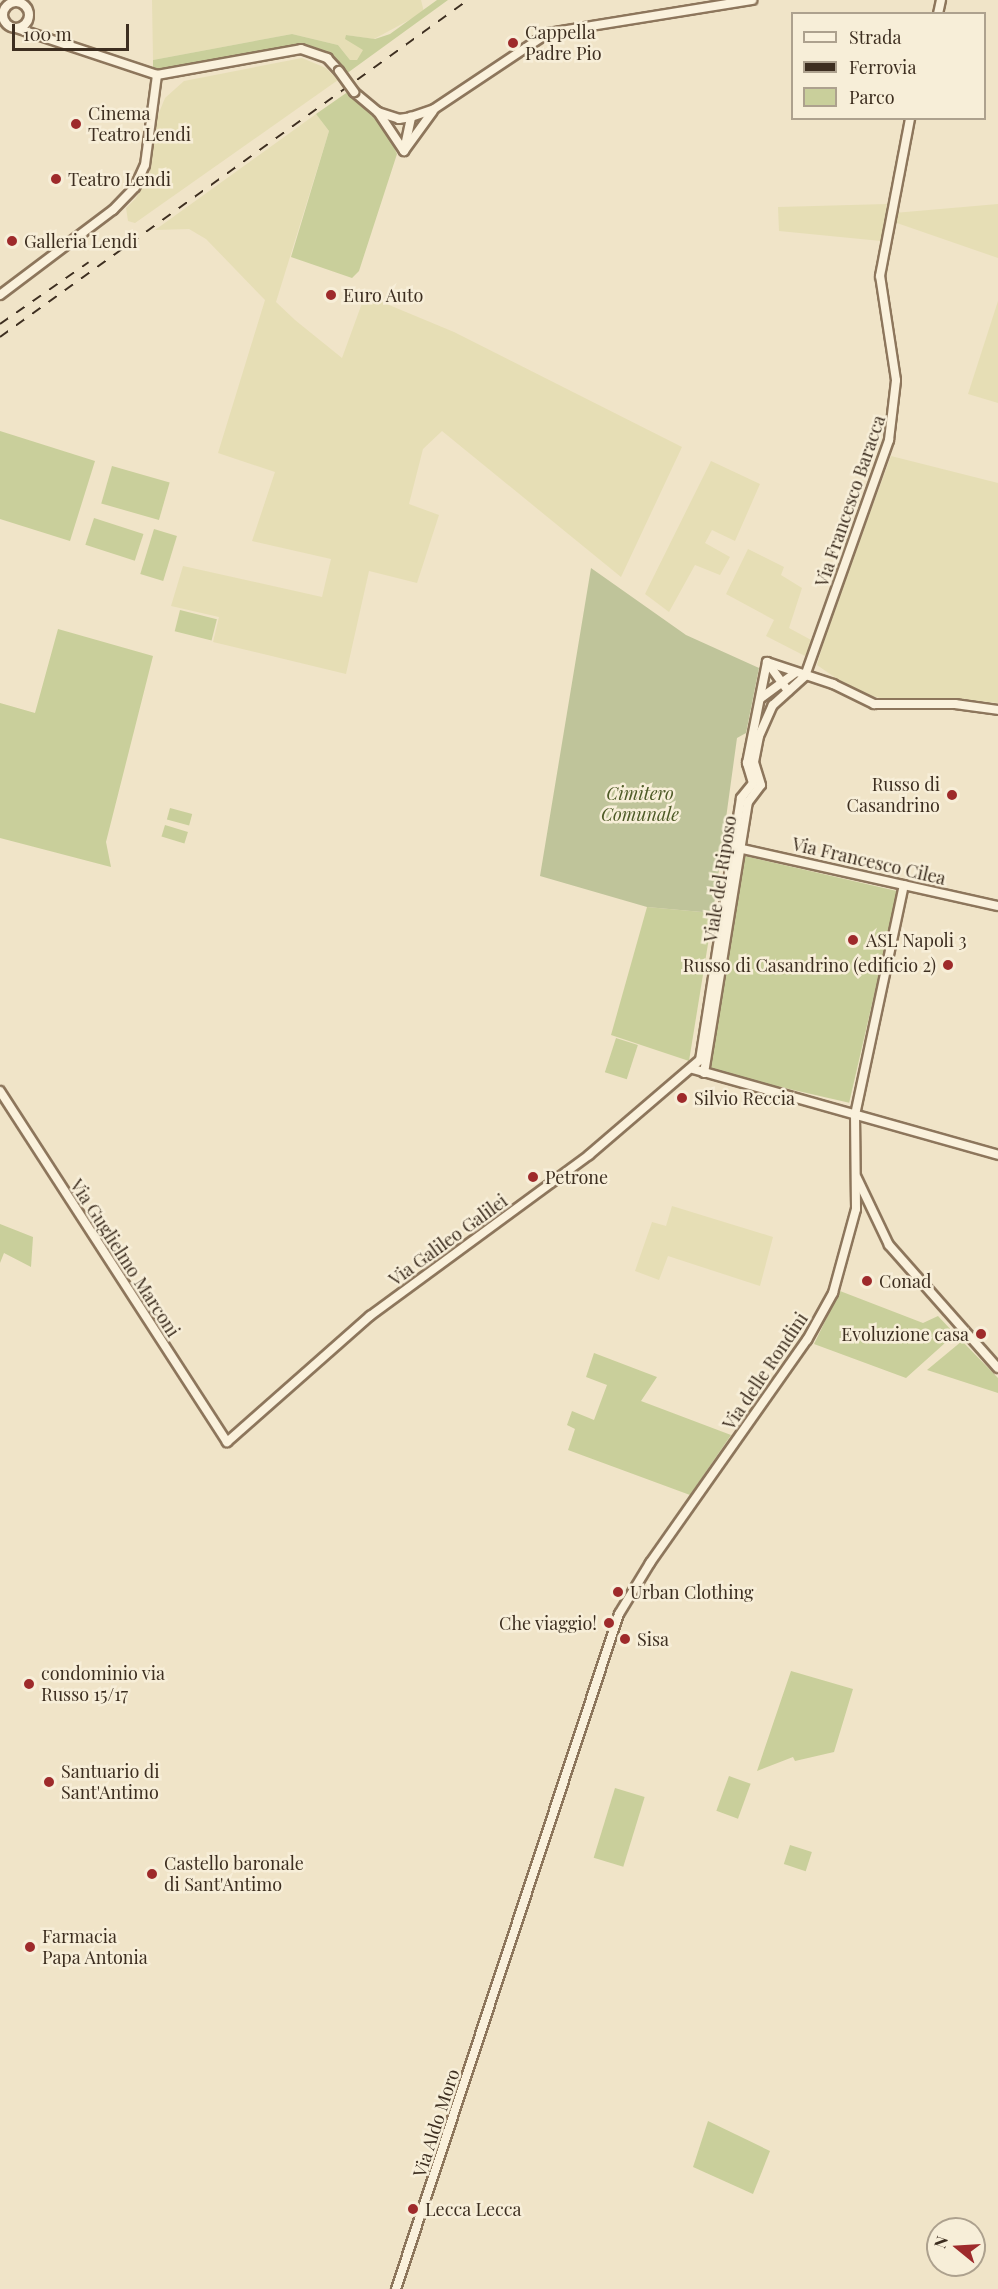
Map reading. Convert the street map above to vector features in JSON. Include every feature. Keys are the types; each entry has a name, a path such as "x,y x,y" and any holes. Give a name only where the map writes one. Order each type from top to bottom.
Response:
{"street":[{"path":"378,112 407,118 434,109 548,33 752,0"},
{"path":"44,37 28,19 26,3 15,1 2,9 3,22 16,28 157,75 301,49 327,58 354,92 378,112 404,151"},
{"path":"16,28 28,19"},
{"path":"0,295 113,210 135,187 145,165 157,75"},
{"path":"404,151 434,109"},
{"path":"404,151 407,118"},
{"name":"Via Francesco Baracca","path":"805,676 876,482 896,411 896,380 880,276 910,120"},
{"path":"767,662 874,704 955,704 998,710"},
{"path":"767,662 779,683 788,691"},
{"name":"Viale del Riposo","path":"704,1073 737,848 741,798 753,783 747,762 767,662"},
{"path":"757,704 771,689 795,673"},
{"name":"Viale del Riposo","path":"693,1069 700,1060 737,848 748,802 761,785 754,762 759,736 777,700 805,676"},
{"path":"771,689 779,691 777,700"},
{"name":"Via Francesco Cilea","path":"737,848 998,906"},
{"name":"Via delle Rondini","path":"490,2006 619,1614 650,1563 807,1340 833,1293 856,1209 855,1115 904,885"},
{"path":"693,1069 998,1155"},
{"name":"Via Galileo Galilei","path":"227,1442 370,1316 589,1155 693,1069"},
{"name":"Via Guglielmo Marconi","path":"0,1090 227,1442"},
{"path":"857,1177 888,1245 998,1368"},
{"name":"Via Aldo Moro","path":"396,2289 490,2006"}],"shaded area":[{"path":"152,0 421,0 424,12 374,39 346,35 364,50 357,60 350,60 338,45 292,34 153,60"},
{"path":"302,58 326,68 338,80 135,223 128,221 126,208 136,198 151,168 156,120 165,98 184,81"},
{"path":"316,114 329,131 276,302 295,320 342,358 365,295 454,332 682,447 621,577 442,431 423,449 409,504 439,515 417,583 369,571 346,674 213,642 219,617 171,606 183,566 322,597 331,559 252,541 275,472 218,453 265,300 206,239 189,229 155,230"},
{"path":"887,204 881,241 779,231 778,207"},
{"path":"998,204 998,258 894,222 894,213"},
{"path":"998,301 998,403 968,394"},
{"path":"891,456 998,483 998,703 949,698 886,700 853,690 817,665 830,620"},
{"path":"711,461 760,484 735,541 712,530 705,543 730,557 720,575 695,565 669,612 645,594"},
{"path":"748,549 784,567 781,575 802,588 789,628 813,641 805,656 766,636 774,620 726,594"},
{"path":"672,1206 773,1237 760,1286 668,1256 659,1280 635,1271 652,1222 666,1226"}],"green space":[{"path":"437,0 448,0 346,74 326,52 307,46 287,46 176,70 153,69 153,60 292,34 338,45 350,60 357,60 363,50 345,39 346,35 375,39 390,34"},
{"path":"349,91 387,132 397,154 359,271 352,278 291,257 329,131 316,114"},
{"path":"0,431 95,461 70,541 0,519"},
{"path":"112,466 170,483 159,520 101,503"},
{"path":"94,518 143,534 135,561 85,545"},
{"path":"154,529 177,536 163,581 140,574"},
{"name":"Cimitero Comunale","path":"591,568 686,635 759,668 746,733 737,738 713,913 647,907 540,876"},
{"path":"180,610 217,619 212,641 175,631"},
{"path":"58,629 153,656 106,842 111,867 0,838 0,703 35,713"},
{"path":"170,808 192,814 189,826 167,820"},
{"path":"165,825 188,832 184,843 161,836"},
{"path":"745,856 898,891 849,1103 696,1067"},
{"path":"647,907 713,913 689,1061 611,1035"},
{"path":"616,1038 638,1045 627,1079 605,1072"},
{"path":"0,1224 33,1237 31,1267 4,1253 0,1263"},
{"path":"840,1291 923,1323 938,1316 955,1334 906,1378 814,1344"},
{"path":"962,1341 998,1378 998,1393 927,1370"},
{"path":"594,1353 657,1377 641,1401 731,1435 690,1495 568,1450 575,1429 567,1425 572,1411 594,1420 607,1385 586,1377"},
{"path":"791,1671 853,1689 834,1752 795,1761 793,1757 757,1771"},
{"path":"729,1776 751,1784 738,1819 716,1811"},
{"path":"615,1788 645,1797 623,1867 594,1858"},
{"path":"790,1845 812,1852 806,1871 784,1864"},
{"path":"708,2121 770,2151 753,2194 693,2167"}],"railway":[{"path":"0,337 468,0"},
{"path":"0,324 89,262"}],"place":[{"name":"Cappella Padre Pio","path":"513,43"},
{"name":"Cinema Teatro Lendi","path":"76,124"},
{"name":"Teatro Lendi","path":"56,179"},
{"name":"Galleria Lendi","path":"12,241"},
{"name":"Euro Auto","path":"331,295"},
{"name":"Russo di Casandrino","path":"952,795"},
{"name":"ASL Napoli 3","path":"853,940"},
{"name":"Russo di Casandrino (edificio 2)","path":"948,965"},
{"name":"Silvio Reccia","path":"682,1098"},
{"name":"Petrone","path":"533,1177"},
{"name":"Conad","path":"867,1281"},
{"name":"Evoluzione casa","path":"981,1334"},
{"name":"Urban Clothing","path":"618,1592"},
{"name":"Che viaggio!","path":"609,1623"},
{"name":"Sisa","path":"625,1639"},
{"name":"condominio via Russo 15/17","path":"29,1684"},
{"name":"Santuario di Sant'Antimo","path":"49,1782"},
{"name":"Castello baronale di Sant'Antimo","path":"152,1874"},
{"name":"Farmacia Papa Antonia","path":"30,1947"},
{"name":"Lecca Lecca","path":"413,2209"}]}
